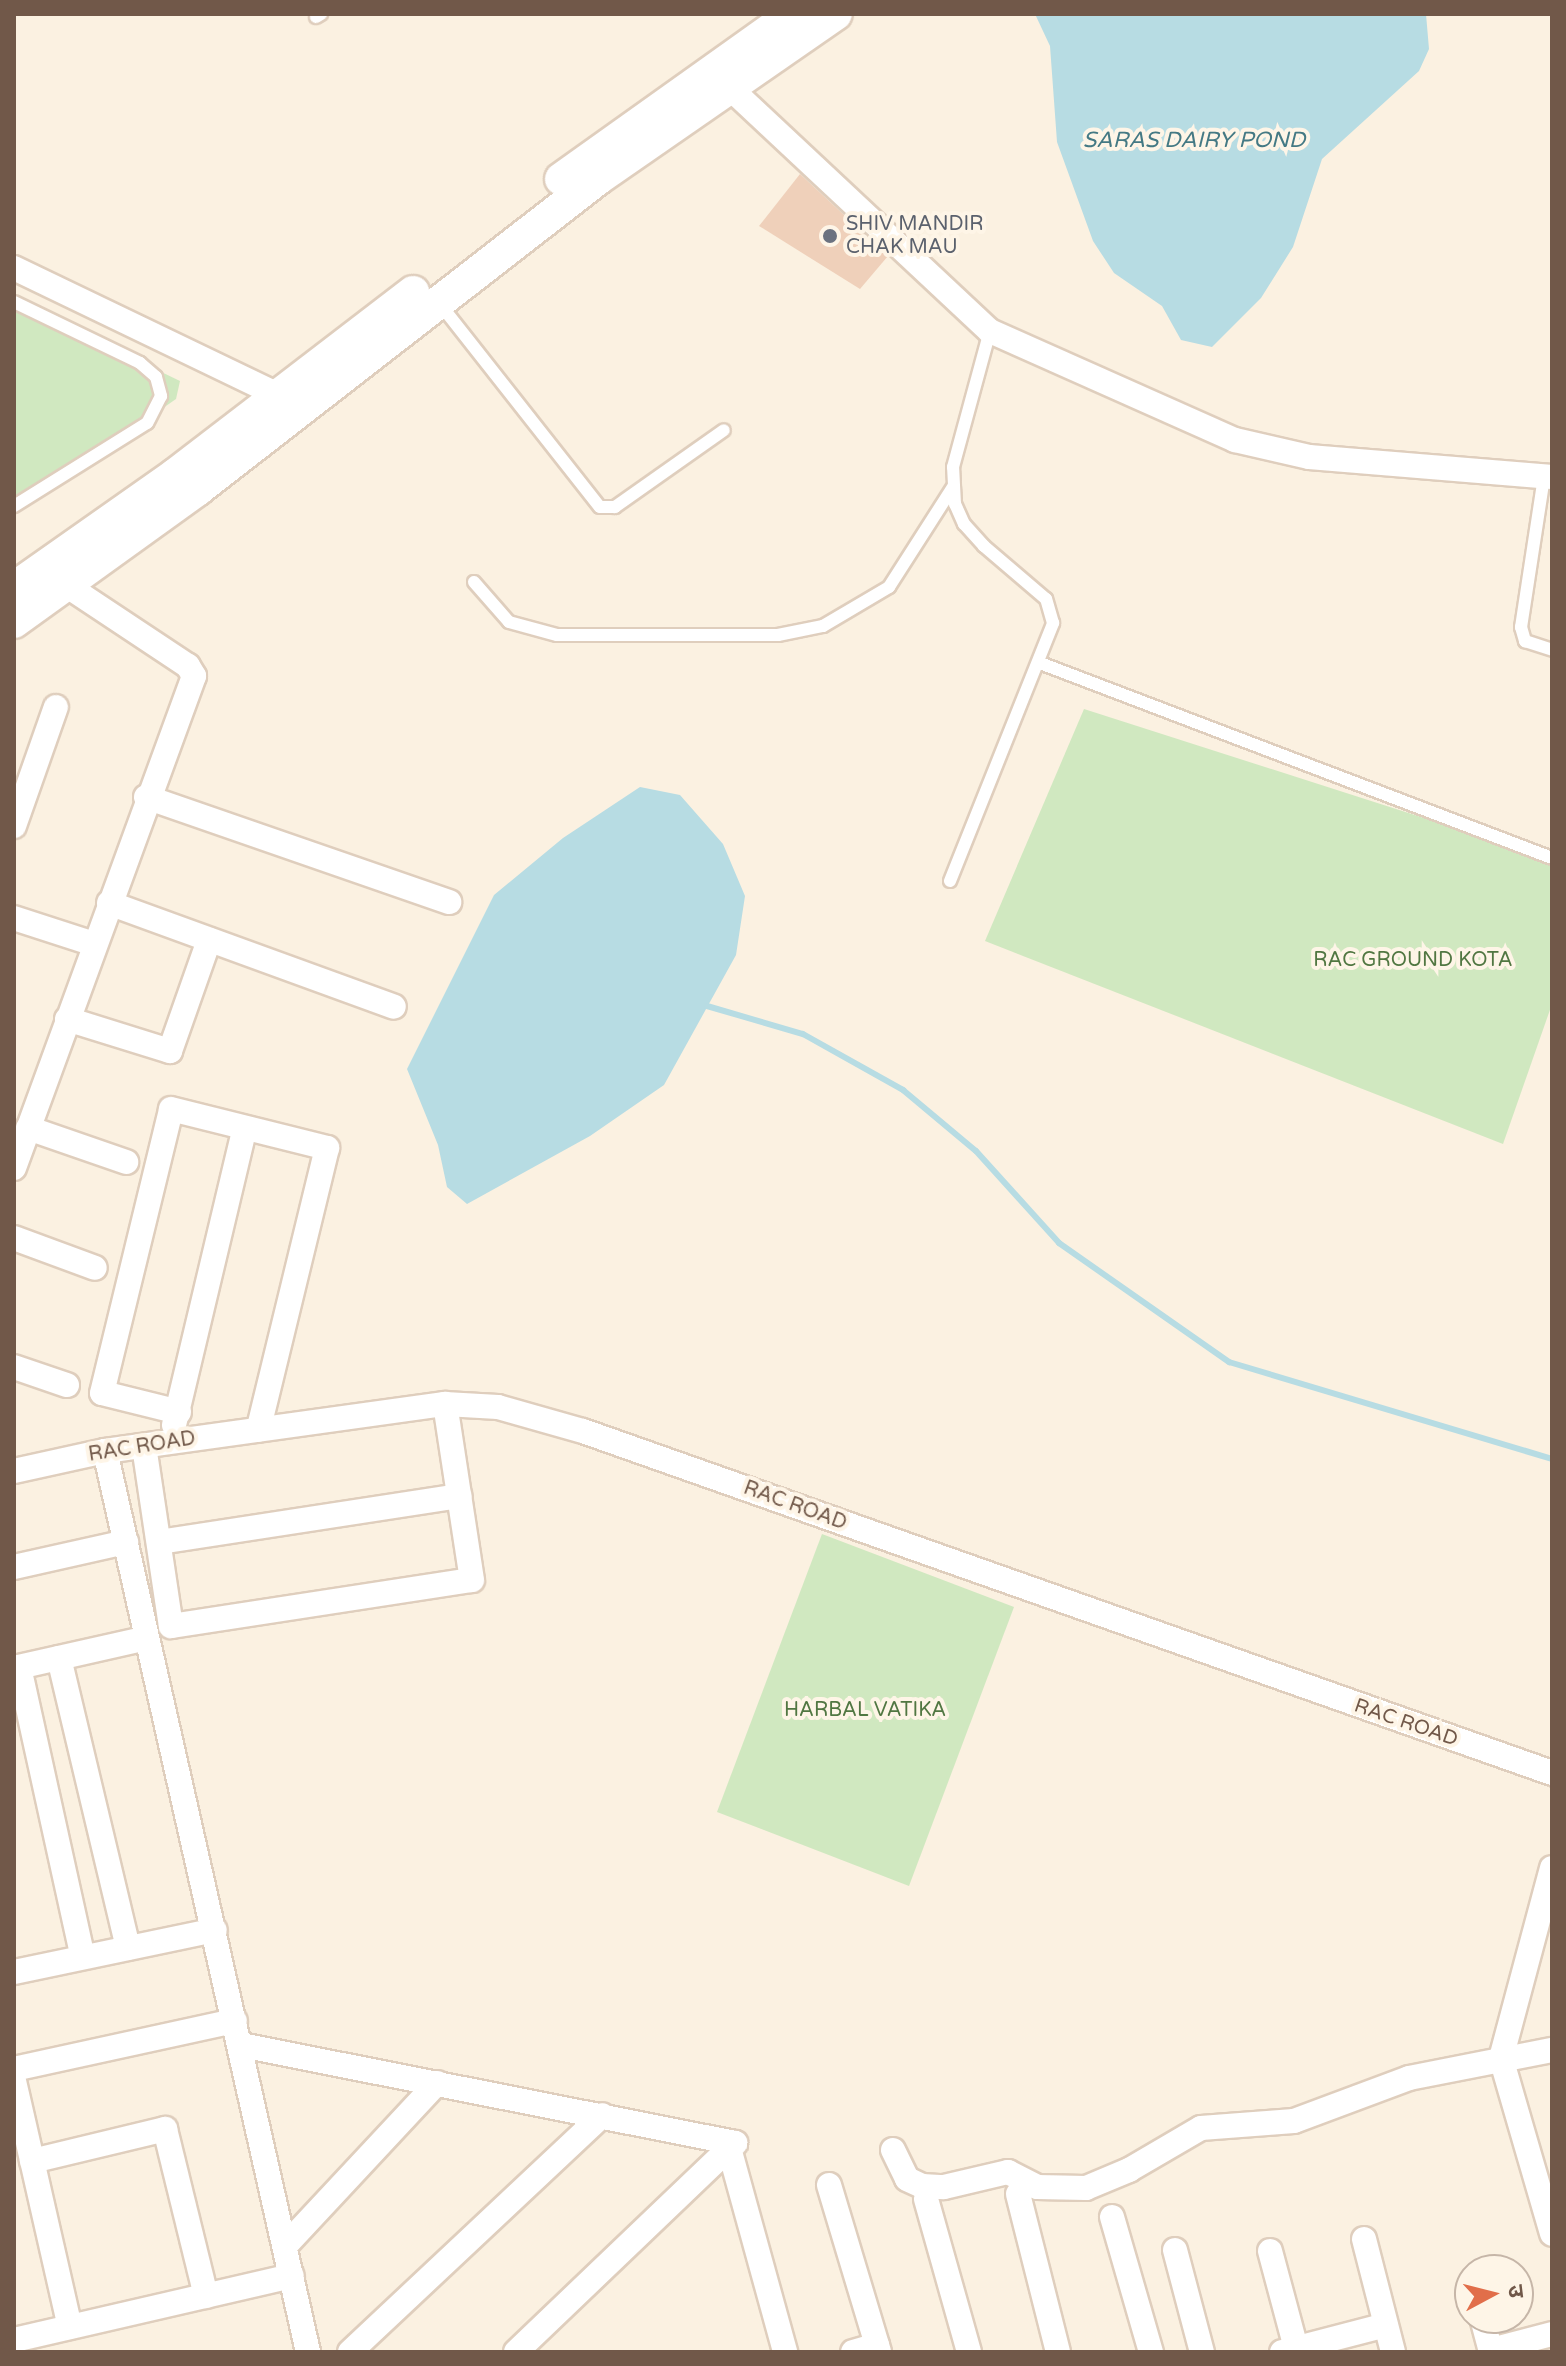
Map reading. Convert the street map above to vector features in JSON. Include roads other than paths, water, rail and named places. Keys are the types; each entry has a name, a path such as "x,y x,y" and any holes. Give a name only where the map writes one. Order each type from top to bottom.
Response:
{"street":[{"path":"14,588 280,396 575,168 792,14"},
{"path":"14,622 246,452 437,300 836,14"},
{"path":"731,89 990,331 1235,440 1309,457 1548,477"},
{"path":"14,268 280,396"},
{"path":"14,1168 146,797 180,719 192,670 66,585"},
{"path":"14,826 56,707"},
{"path":"146,797 449,902"},
{"path":"109,903 394,1007"},
{"path":"14,918 94,944"},
{"path":"67,1019 170,1051 209,940"},
{"path":"179,1412 102,1393 171,1109 327,1148 258,1430"},
{"path":"28,1128 126,1162"},
{"path":"169,1442 179,1412 245,1128"},
{"path":"14,1238 95,1268"},
{"path":"14,1367 67,1385"},
{"path":"144,1446 171,1626 472,1580 445,1404"},
{"name":"RAC ROAD","path":"14,1471 105,1451 445,1404 498,1407 583,1431 1552,1773"},
{"path":"105,1451 308,2352"},
{"path":"159,1542 459,1496"},
{"path":"14,1567 126,1542"},
{"path":"83,1957 16,1668 147,1638"},
{"path":"59,1658 128,1948"},
{"path":"1552,1868 1501,2058 1552,2234"},
{"path":"14,1972 215,1930"},
{"path":"14,2069 235,2021"},
{"path":"241,2045 735,2143 540,2342 516,2352"},
{"path":"893,2150 907,2179 922,2186 944,2187 1008,2172 1037,2187 1086,2188 1129,2170 1201,2128 1294,2121 1409,2078 1552,2050"},
{"path":"14,2081 70,2327"},
{"path":"285,2246 437,2083"},
{"path":"350,2352 602,2115"},
{"path":"32,2161 165,2129 206,2296"},
{"path":"729,2148 785,2352"},
{"path":"829,2185 878,2348 853,2352"},
{"path":"1018,2194 1058,2352"},
{"path":"926,2199 969,2352"},
{"path":"1112,2217 1151,2352"},
{"path":"1364,2239 1393,2352"},
{"path":"1175,2250 1202,2352"},
{"path":"1270,2251 1289,2350 1386,2325"},
{"path":"14,2340 292,2276"},
{"path":"1491,2351 1552,2334"}],"lane":[{"path":"437,300 600,507 615,507 724,430"},
{"path":"14,302 140,363 156,377 161,396 147,423 14,506"},
{"path":"950,881 1040,663 1053,623 1046,599 964,524 953,487 953,467 990,331"},
{"path":"1548,477 1521,627 1525,641 1552,650"},
{"path":"474,582 509,622 557,635 778,635 823,626 889,587 953,487"},
{"path":"1040,663 1552,858"}],"water":[{"name":"SARAS DAIRY POND","path":"1035,14 1426,14 1429,49 1419,71 1322,159 1293,247 1261,298 1212,347 1181,340 1162,306 1114,273 1093,241 1057,142 1050,46"},
{"path":"640,787 680,795 723,844 745,896 736,955 664,1085 590,1136 467,1204 447,1187 438,1145 407,1069 494,895 563,838"}],"waterway":[{"path":"707,1006 803,1034 903,1090 976,1151 1059,1243 1229,1362 1552,1459"}],"place":[{"name":"SHIV MANDIR CHAK MAU","path":"830,236"}],"park label":[{"name":"RAC GROUND KOTA","path":"1413,960"},
{"name":"HARBAL VATIKA","path":"865,1710"}]}
